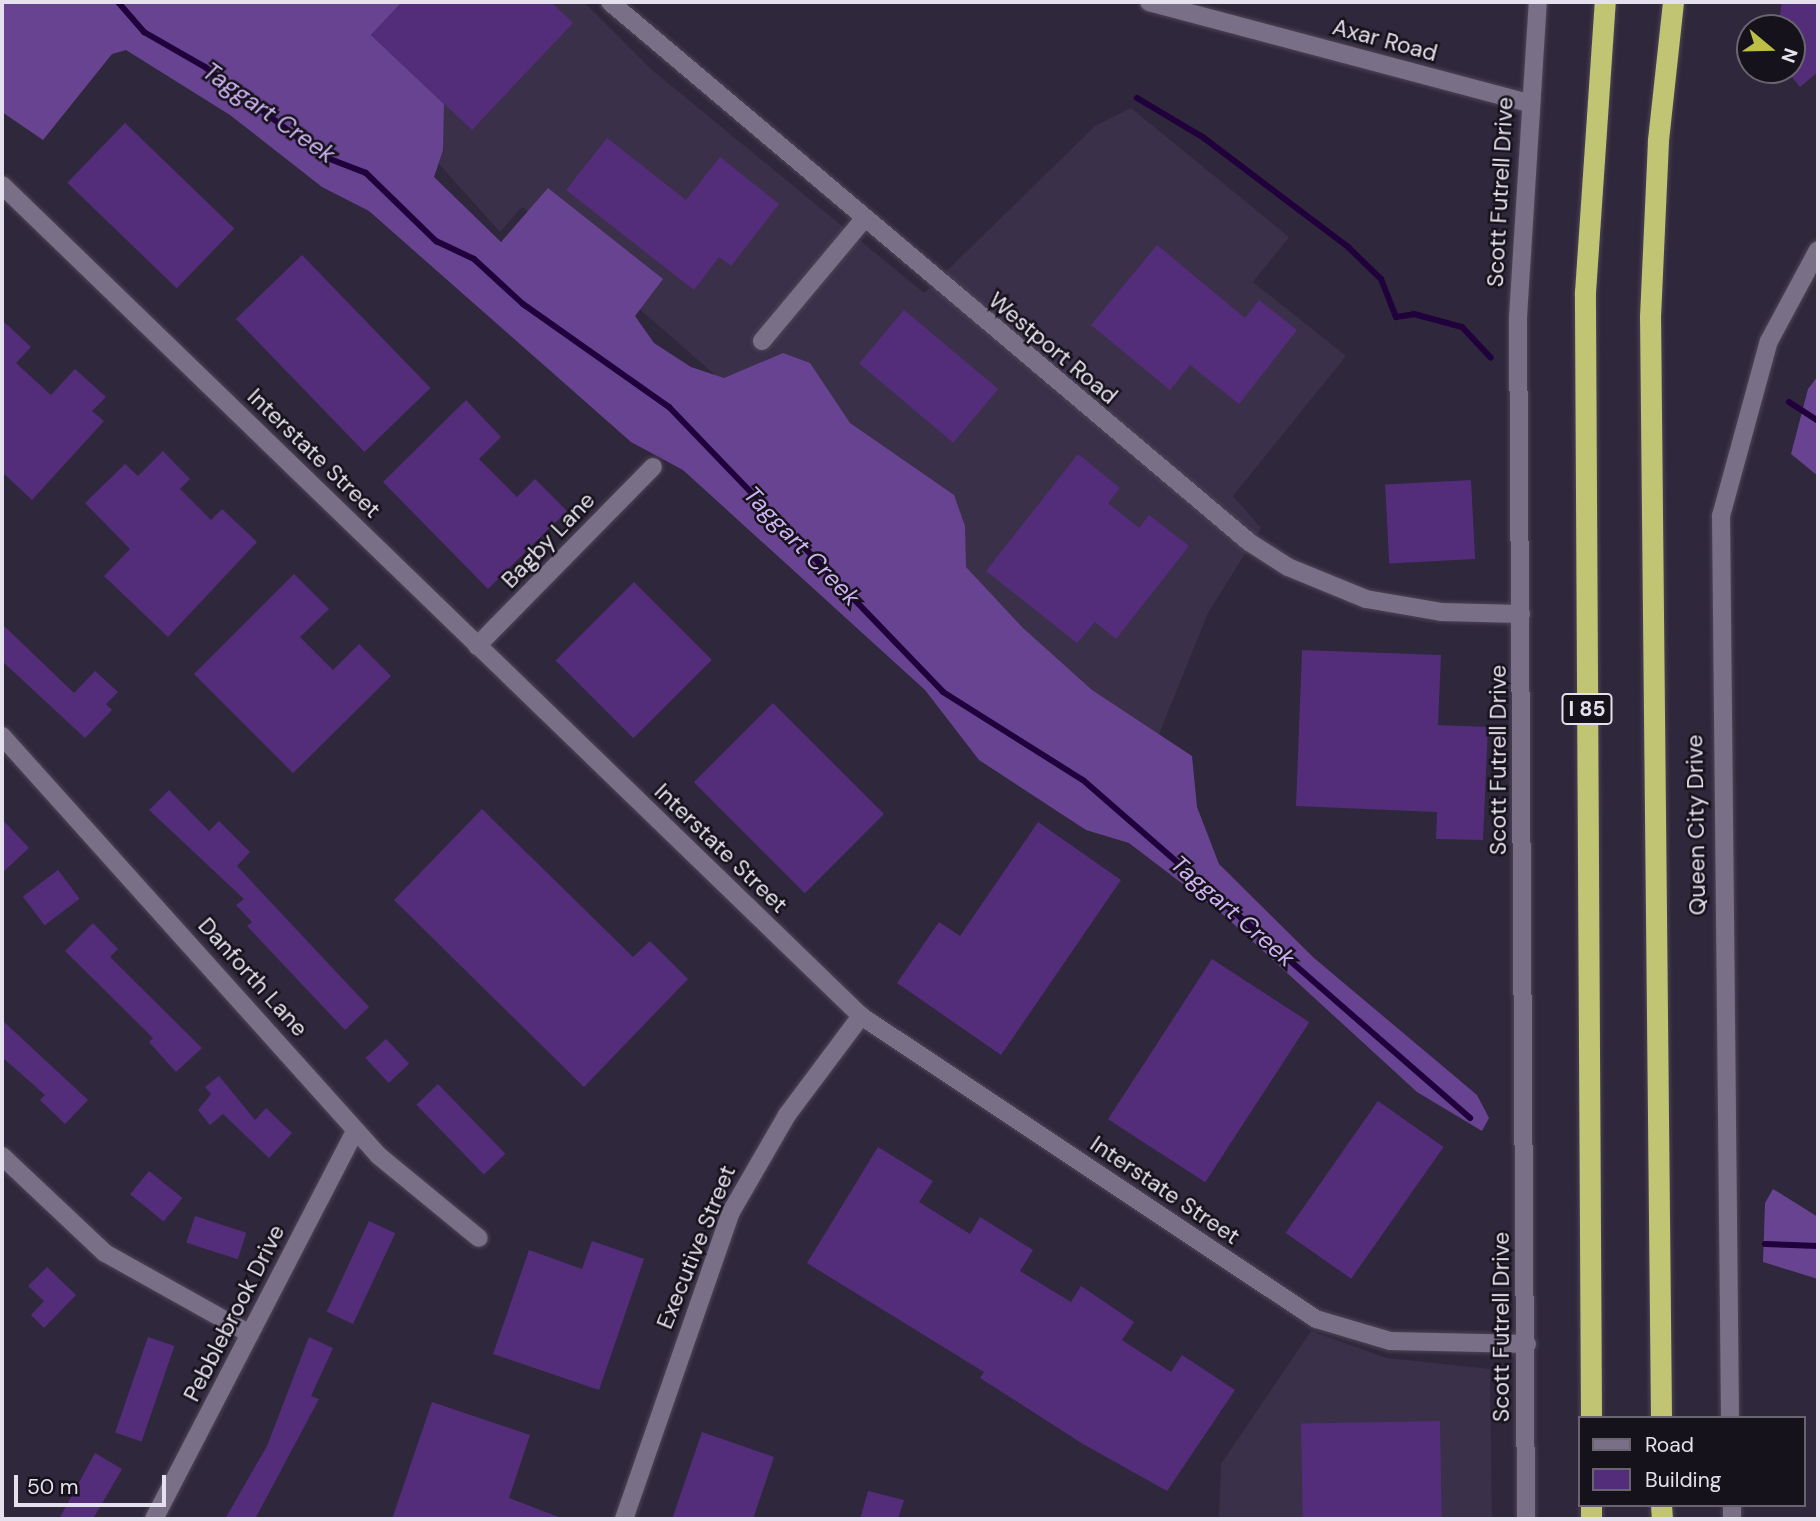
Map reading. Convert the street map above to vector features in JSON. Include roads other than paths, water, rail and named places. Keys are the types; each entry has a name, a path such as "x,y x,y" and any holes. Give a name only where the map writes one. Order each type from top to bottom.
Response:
{"highway":[{"name":"I 85","path":"1591,1416 1585,292 1605,2"},
{"path":"1661,1416 1650,317 1658,139 1673,2"}],"street":[{"name":"Westport Road","path":"610,2 863,220 1249,542 1288,567 1391,605 1521,614"},
{"name":"Axar Road","path":"1149,2 1528,103"},
{"name":"Scott Futrell Drive","path":"1525,1519 1527,1343 1518,317 1528,103 1538,2"},
{"name":"Interstate Street","path":"2,185 861,1016 1316,1319 1390,1340 1527,1343"},
{"path":"762,341 863,220"},
{"name":"Queen City Drive","path":"1730,1416 1721,516 1769,341 1818,250"},
{"name":"Bagby Lane","path":"477,646 653,467"},
{"name":"Danforth Lane","path":"2,737 356,1130 417,1193 479,1238"},
{"name":"Executive Street","path":"624,1519 732,1212 787,1115 861,1016"},
{"name":"Pebblebrook Drive","path":"155,1519 356,1130"},
{"path":"2,1156 105,1253 250,1334"}],"waterway":[{"name":"Taggart Creek","path":"118,2 144,32 205,67 322,156 366,173 436,241 474,259 523,304 669,407 943,692 1083,780 1470,1118"},
{"path":"1137,98 1204,138 1348,247 1381,279 1396,317 1414,314 1462,327 1491,358"},
{"path":"1789,402 1818,421"},
{"name":"Taggart Creek","path":"1765,1244 1818,1246"}]}
